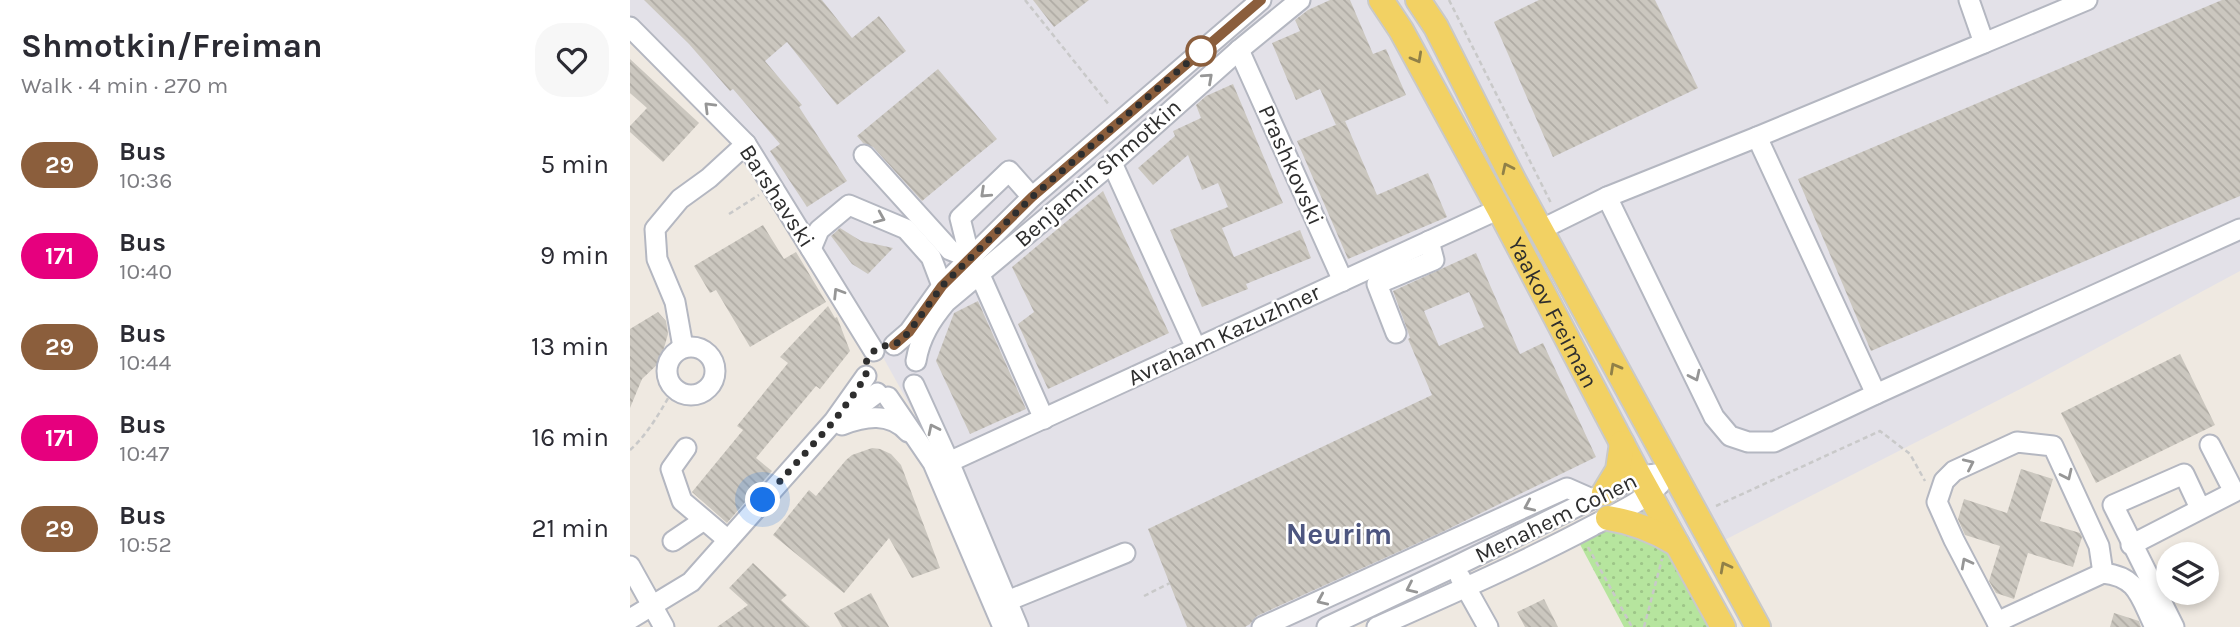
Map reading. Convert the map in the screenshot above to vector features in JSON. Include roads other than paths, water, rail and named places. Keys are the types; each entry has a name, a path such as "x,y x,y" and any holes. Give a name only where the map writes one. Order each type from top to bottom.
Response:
{"main road":[{"name":"Yaakov Freiman","path":"1381,0 1401,30 1499,209 1645,485 1670,550 1723,627"},
{"name":"Yaakov Freiman","path":"1418,0 1437,27 1541,230 1758,627"},
{"path":"1430,0 1437,27"},
{"path":"1622,443 1618,470 1601,503 1641,525 1670,550"}],"street":[{"name":"Benjamin Shmotkin","path":"916,360 919,346 932,319 1032,197 1261,0"},
{"name":"Benjamin Shmotkin","path":"894,345 909,332 942,286 975,266 1112,163 1239,50 1300,0"},
{"path":"1969,0 1984,43"},
{"path":"1541,230 1607,197 2088,0"},
{"name":"Barshavski","path":"630,27 746,144 874,351"},
{"name":"Prashkovski","path":"1239,50 1343,281"},
{"path":"1757,137 1876,394"},
{"path":"683,347 674,302 657,259 655,229 680,199 709,178 746,144"},
{"path":"864,155 950,250 975,266"},
{"path":"1112,163 1196,348"},
{"path":"1032,197 1009,171 960,218 975,266 1044,419"},
{"path":"1607,197 1714,417 1730,436 1748,442 1774,442 2240,229"},
{"path":"811,248 818,230 849,205 906,229 931,257 942,286"},
{"name":"Avraham Kazuzhner","path":"941,463 1044,419 1499,209"},
{"path":"1395,333 1377,284 1434,260 1429,241"},
{"path":"635,627 697,587 861,405 883,395 905,394 914,385 918,373 916,360 907,349 894,345 883,346 874,351 866,362 868,383 883,395 941,463"},
{"path":"683,347 699,347 706,351 714,363 714,378 705,390 698,394 689,395 674,388 667,375 670,357 683,347"},
{"path":"630,619 657,615 691,582 834,421 866,376"},
{"path":"914,385 941,463 1001,604 1018,627"},
{"path":"841,425 858,419 885,417 905,428 941,463"},
{"path":"2103,573 2099,546 2053,446 2017,442 1954,471 1944,481 1937,502 1998,625 2103,573 2119,575 2132,583 2155,627"},
{"path":"2131,545 2234,492 2210,445"},
{"path":"685,448 671,469 682,501 728,540"},
{"name":"Menahem Cohen","path":"1327,627 1454,567 1674,472"},
{"path":"2174,627 2113,505 2184,474 2200,508"},
{"path":"1262,627 1567,488 1601,503"},
{"name":"Menahem Cohen","path":"1377,627 1580,532 1601,503"},
{"path":"673,541 704,520"},
{"path":"1001,604 1125,552"},
{"path":"630,566 657,615"},
{"path":"1454,567 1488,627"},
{"path":"1001,604 1003,627"}],"district":[{"name":"Neurim","path":"1339,534"}]}
